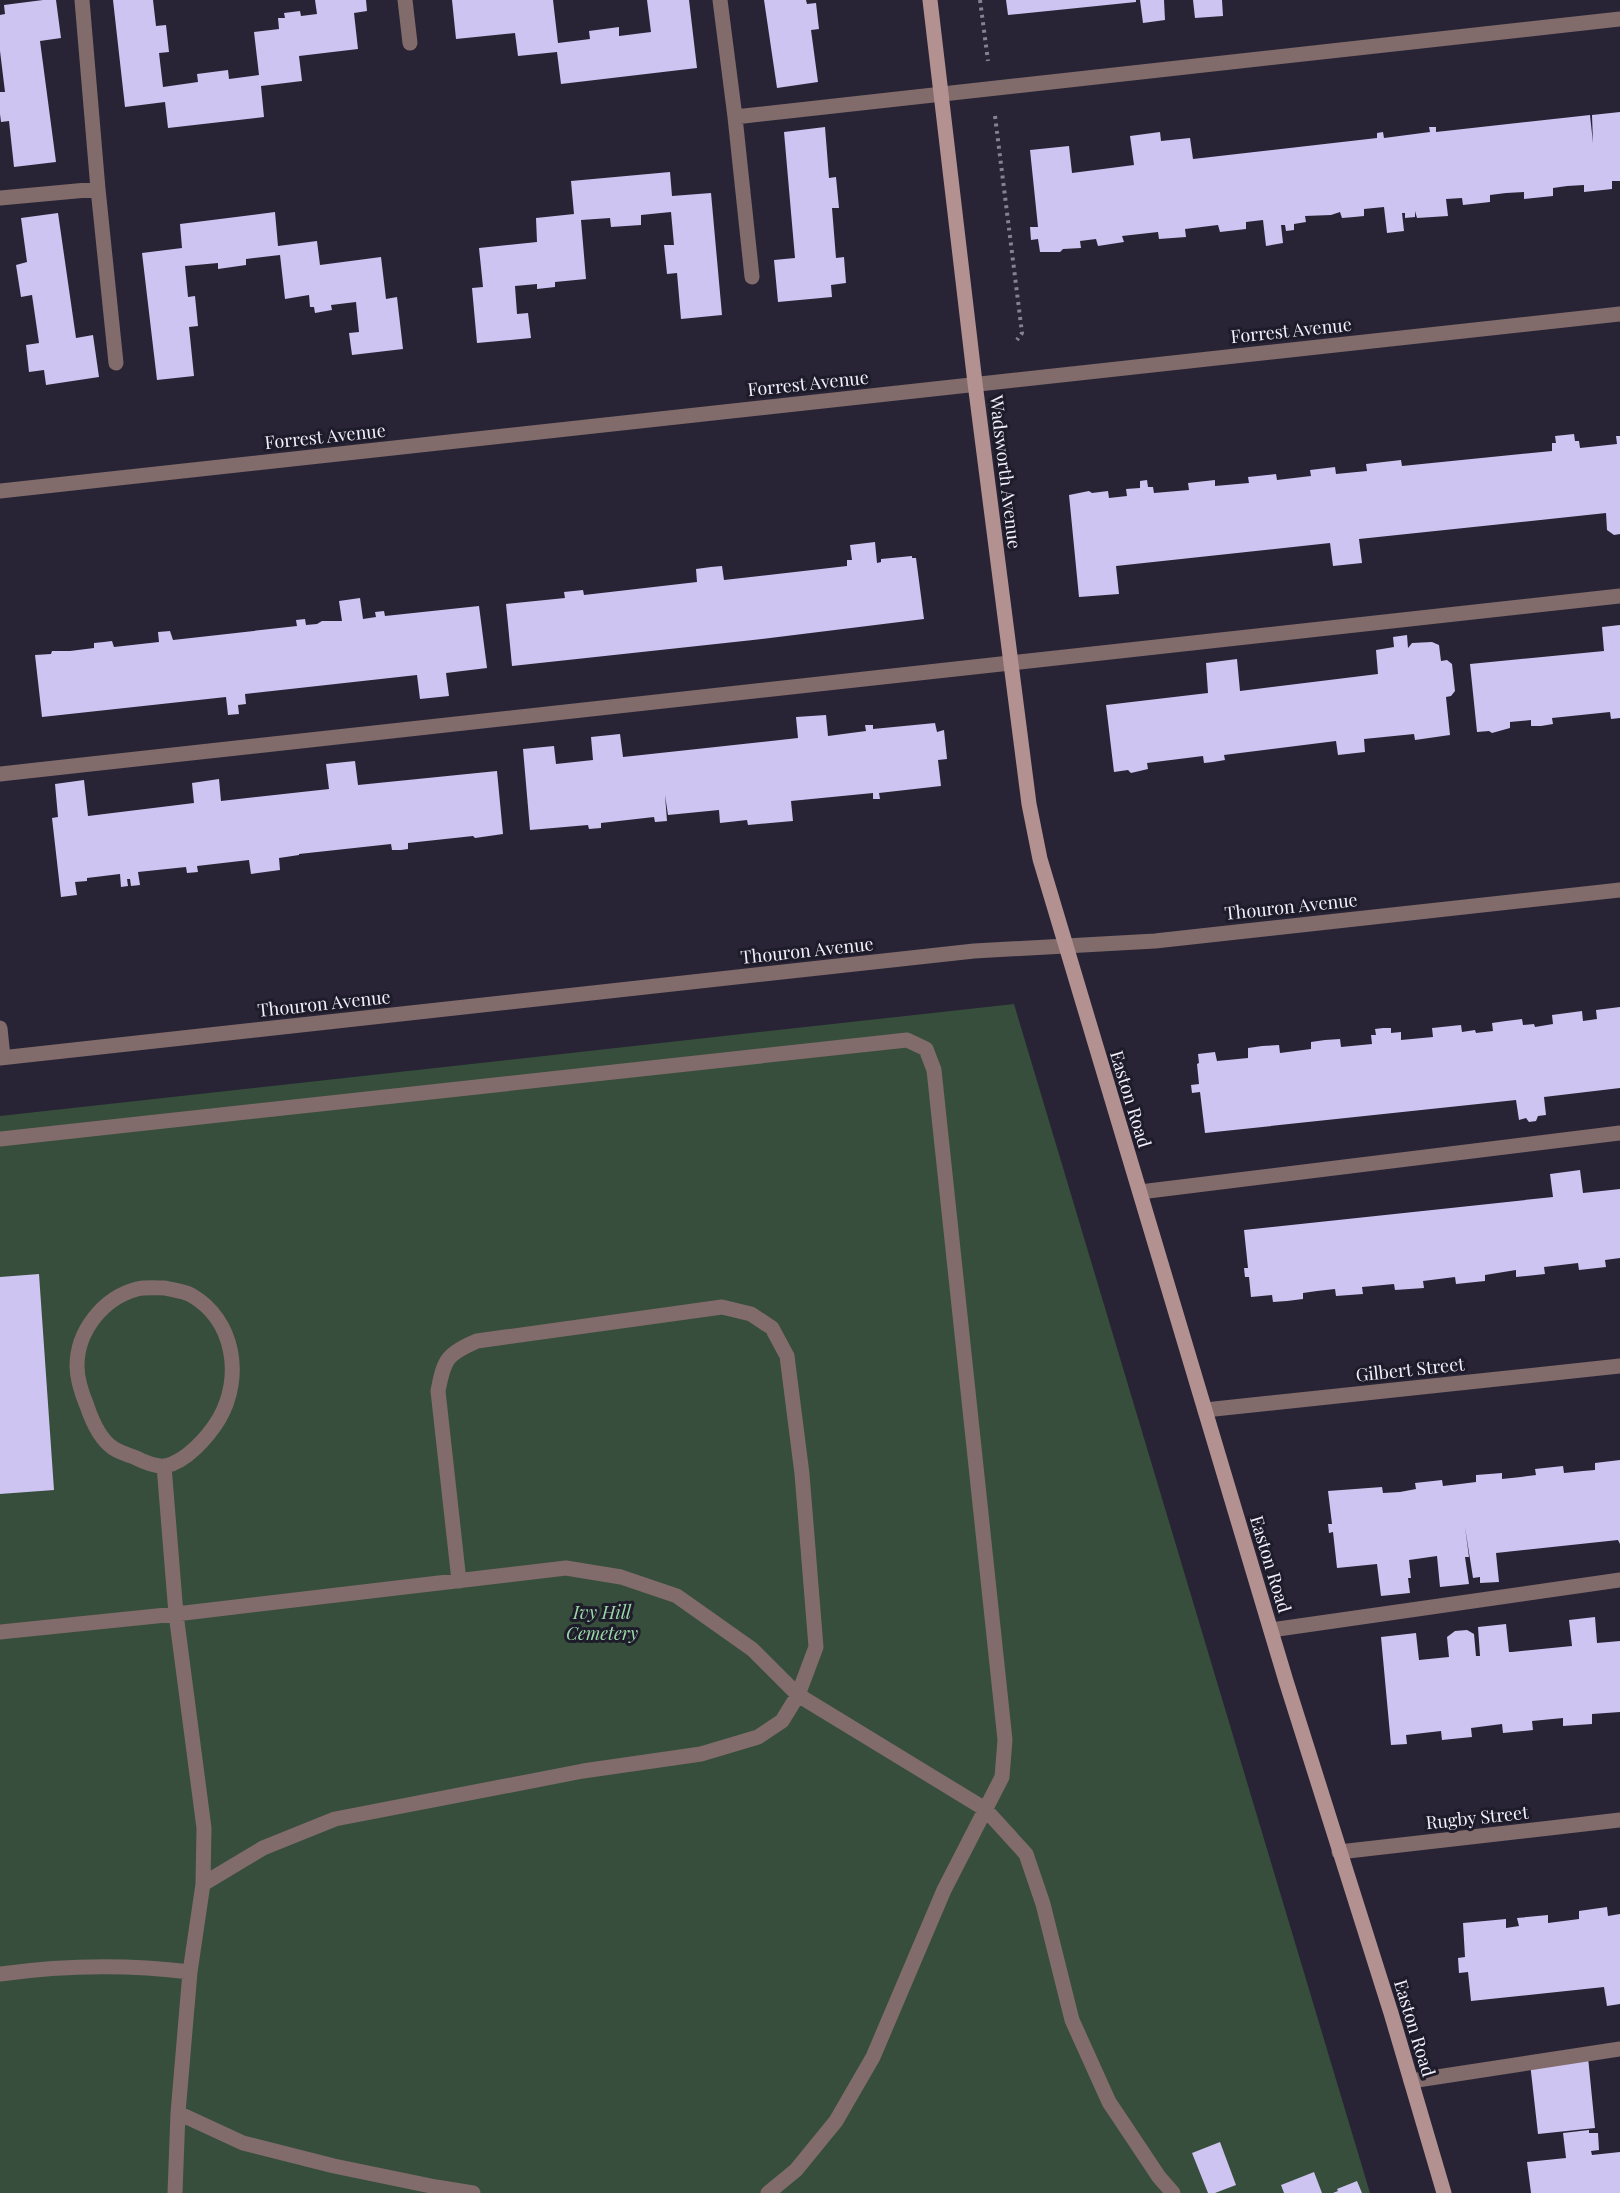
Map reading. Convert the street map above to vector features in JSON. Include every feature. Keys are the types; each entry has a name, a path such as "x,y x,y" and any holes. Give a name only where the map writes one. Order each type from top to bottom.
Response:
{"main road":[{"name":"Wadsworth Avenue","path":"930,0 975,383 1029,804 1040,859 1064,946"},
{"name":"Easton Road","path":"1064,946 1270,1629 1444,2193"}],"street":[{"path":"82,0 116,363"},
{"path":"405,0 410,43"},
{"path":"720,0 752,277"},
{"path":"735,117 1620,19"},
{"path":"0,198 98,189"},
{"name":"Forrest Avenue","path":"0,490 1620,314"},
{"path":"0,774 1620,596"},
{"name":"Thouron Avenue","path":"2,1057 974,951 1155,941 1620,890"},
{"path":"0,1028 2,1057"},
{"path":"0,1139 907,1040 926,1049 934,1070 1005,1740 1002,1777 944,1890 873,2057 836,2121 796,2170 768,2193"},
{"path":"1140,1192 1620,1132"},
{"path":"165,1288 190,1295 211,1311 226,1333 233,1359 231,1385 225,1408 213,1429 190,1454 164,1466 144,1461 113,1448 93,1424 82,1393 77,1367 81,1341 94,1318 113,1299 138,1289 165,1288"},
{"path":"203,1884 263,1848 335,1819 584,1771 700,1754 758,1737 782,1721 798,1695 816,1647 800,1462 787,1356 772,1328 751,1314 722,1307 477,1341 455,1350 442,1367 438,1391 459,1581"},
{"name":"Gilbert Street","path":"1205,1410 1620,1366"},
{"path":"164,1466 176,1614 204,1828 203,1884 190,1972 178,2113 175,2193"},
{"path":"0,1632 176,1614 566,1568 621,1577 677,1596 752,1649 798,1695 985,1809 1026,1854 1043,1904 1072,2020 1109,2102 1159,2177 1173,2193"},
{"path":"1270,1629 1620,1580"},
{"name":"Rugby Street","path":"1339,1852 1620,1820"},
{"path":"0,1974 33,1969 116,1965 190,1972"},
{"path":"1411,2081 1620,2049"},
{"path":"178,2113 243,2143 334,2166 473,2193"}],"path":[{"path":"980,0 1022,333 1017,340"}],"green space":[{"name":"Ivy Hill Cemetery","path":"1014,1004 1370,2193 0,2193 0,1116"}],"building":[{"path":"56,0 61,38 40,41 56,162 14,167 9,121 1,122 0,114 0,92 5,92 0,51 0,15 5,14 4,5"},
{"path":"113,0 153,0 156,26 166,25 169,52 159,53 163,87 198,82 197,74 228,70 229,79 259,75 254,32 279,29 278,18 285,18 284,13 300,11 301,16 317,14 315,0 366,0 367,11 354,13 358,49 299,56 302,81 261,86 264,117 168,128 165,102 125,107"},
{"path":"452,0 553,0 558,43 590,39 589,31 619,27 619,36 651,32 647,0 689,0 697,68 561,84 557,52 518,56 515,33 456,39"},
{"path":"764,0 806,0 807,4 816,3 819,29 811,30 818,82 777,88"},
{"path":"1006,0 1136,0 1136,2 1008,15"},
{"path":"1140,0 1164,0 1165,20 1143,23"},
{"path":"1193,0 1222,0 1223,16 1195,18"},
{"path":"1620,112 1620,181 1612,181 1612,189 1584,192 1584,185 1567,186 1553,188 1553,196 1524,199 1524,192 1506,193 1490,195 1490,202 1463,205 1462,198 1446,199 1448,216 1417,218 1415,211 1415,217 1405,218 1405,213 1402,213 1404,231 1387,233 1384,207 1364,209 1364,216 1342,218 1340,212 1331,215 1305,216 1306,222 1294,224 1294,230 1286,231 1285,225 1281,225 1283,243 1266,246 1263,220 1246,222 1246,229 1220,232 1218,225 1185,229 1186,237 1159,239 1158,232 1122,236 1124,242 1098,246 1096,239 1080,241 1081,248 1063,249 1060,252 1040,252 1038,239 1031,240 1030,227 1038,227 1030,150 1069,146 1072,173 1134,165 1130,136 1160,132 1161,141 1190,138 1193,159 1377,138 1377,133 1383,132 1384,138 1430,132 1429,127 1436,127 1436,132 1590,115 1593,143 1592,115"},
{"path":"825,127 829,178 836,177 839,208 832,208 836,258 844,257 846,283 831,285 832,297 778,302 774,260 795,258 784,132"},
{"path":"670,172 672,196 711,193 722,315 681,319 677,273 667,274 664,245 674,245 671,212 641,215 641,225 611,227 610,218 581,220 586,279 555,282 555,287 537,289 537,284 515,286 517,314 528,313 531,338 477,343 472,288 483,287 479,248 537,242 536,218 574,214 571,181"},
{"path":"275,212 278,246 317,241 320,265 381,257 386,299 397,297 403,349 352,355 349,333 359,332 356,302 331,305 332,310 315,313 314,307 310,307 309,295 285,299 280,255 246,259 246,265 218,269 218,263 185,266 188,297 195,296 198,326 189,327 194,376 157,380 142,253 182,248 180,224"},
{"path":"58,213 76,338 93,335 99,377 46,385 44,370 29,372 26,345 39,343 32,295 21,297 16,265 27,262 21,218"},
{"path":"1574,434 1575,441 1579,441 1580,448 1617,444 1616,436 1620,436 1620,534 1614,535 1607,530 1606,513 1359,539 1362,563 1333,566 1330,543 1116,566 1119,594 1079,597 1069,495 1089,491 1092,493 1108,491 1109,498 1127,496 1126,489 1140,488 1140,481 1147,480 1148,487 1153,487 1154,493 1189,490 1188,483 1215,480 1215,486 1249,483 1248,477 1276,474 1277,480 1311,476 1310,470 1335,467 1336,474 1367,471 1366,464 1401,460 1402,466 1552,451 1552,443 1556,443 1555,436"},
{"path":"875,542 877,563 881,562 881,559 912,556 916,558 924,619 512,666 506,604 565,598 564,592 583,590 584,595 697,582 696,569 711,567 722,566 724,580 847,566 847,560 852,560 850,545"},
{"path":"360,598 363,619 376,617 375,612 384,611 385,616 479,606 487,668 446,673 449,696 420,699 417,675 245,694 246,704 238,705 239,714 228,715 226,697 42,717 35,655 51,654 52,651 94,648 94,643 112,641 114,647 159,642 158,632 170,631 173,640 297,626 296,620 305,619 306,625 322,621 342,621 339,601"},
{"path":"1620,625 1620,718 1611,719 1610,712 1552,718 1553,724 1541,726 1531,726 1531,720 1510,722 1510,728 1492,733 1477,732 1470,664 1604,651 1602,627"},
{"path":"1407,635 1408,648 1412,643 1432,642 1439,645 1441,661 1447,660 1452,664 1455,691 1451,696 1446,697 1450,735 1415,740 1414,734 1364,739 1365,752 1338,755 1336,741 1224,755 1225,760 1213,762 1204,763 1203,756 1147,763 1148,769 1131,773 1128,770 1114,772 1106,705 1208,693 1206,663 1237,659 1240,691 1378,674 1376,650 1394,647 1393,637"},
{"path":"826,715 828,736 866,731 865,725 873,725 873,729 935,723 937,732 944,730 947,759 938,760 941,786 879,793 880,799 873,799 873,793 791,801 793,821 748,825 747,820 720,823 719,810 668,815 665,795 667,821 655,822 654,817 601,823 601,828 589,829 588,825 530,830 523,749 554,746 556,764 593,760 591,737 620,734 623,757 798,738 796,717"},
{"path":"355,761 358,785 497,771 503,834 408,843 408,849 401,850 392,850 391,844 299,854 279,858 280,870 251,874 249,860 197,866 198,872 187,873 186,867 138,872 140,885 131,886 130,879 127,879 128,886 121,887 120,874 87,878 87,881 75,882 77,895 61,897 52,818 58,817 55,784 84,780 88,816 194,803 192,783 219,779 221,801 329,789 326,764"},
{"path":"1620,1007 1620,1088 1544,1097 1546,1115 1538,1116 1536,1121 1529,1122 1526,1118 1519,1120 1516,1100 1205,1133 1200,1092 1192,1093 1191,1085 1199,1084 1198,1054 1215,1052 1217,1061 1248,1058 1248,1048 1262,1046 1279,1045 1280,1053 1311,1049 1311,1042 1325,1040 1340,1039 1341,1047 1372,1044 1371,1035 1376,1035 1375,1029 1383,1028 1391,1028 1391,1033 1401,1032 1401,1040 1433,1037 1432,1028 1461,1025 1462,1032 1493,1031 1492,1023 1522,1019 1523,1025 1534,1024 1535,1027 1553,1024 1552,1015 1582,1011 1583,1021 1597,1019 1596,1010"},
{"path":"1580,1170 1583,1193 1620,1189 1620,1258 1605,1260 1606,1267 1579,1270 1578,1263 1544,1267 1545,1274 1516,1277 1516,1270 1485,1275 1485,1281 1456,1284 1455,1277 1423,1281 1424,1288 1395,1290 1394,1284 1362,1287 1363,1294 1336,1296 1335,1289 1303,1293 1303,1299 1287,1301 1273,1302 1272,1295 1251,1297 1249,1277 1245,1277 1244,1268 1248,1268 1244,1230 1553,1197 1550,1174"},
{"path":"39,1274 54,1490 0,1494 0,1277"},
{"path":"1620,1460 1620,1544 1618,1540 1496,1553 1499,1582 1480,1583 1480,1577 1473,1578 1465,1527 1469,1557 1465,1557 1469,1584 1440,1587 1437,1556 1409,1560 1410,1593 1381,1596 1377,1564 1337,1568 1333,1532 1329,1533 1328,1524 1332,1524 1328,1491 1382,1487 1383,1493 1400,1492 1416,1489 1415,1483 1442,1480 1443,1486 1476,1482 1476,1475 1502,1473 1502,1479 1536,1475 1535,1469 1563,1466 1564,1473 1595,1470 1595,1463"},
{"path":"1595,1617 1597,1643 1620,1641 1620,1712 1592,1714 1592,1724 1563,1726 1563,1718 1532,1721 1533,1730 1503,1733 1502,1724 1471,1728 1472,1737 1442,1740 1441,1731 1406,1735 1407,1744 1391,1745 1381,1637 1416,1633 1419,1660 1449,1657 1447,1637 1455,1631 1467,1630 1474,1634 1476,1656 1480,1656 1478,1627 1506,1624 1509,1652 1512,1652 1572,1646 1569,1620"},
{"path":"1607,1907 1608,1916 1620,1914 1620,2004 1607,2006 1604,1987 1471,2001 1468,1972 1459,1973 1458,1958 1465,1957 1463,1923 1506,1919 1506,1928 1519,1926 1517,1918 1548,1915 1548,1923 1579,1919 1579,1911"},
{"path":"1588,2057 1595,2128 1538,2134 1530,2063"},
{"path":"1589,2130 1589,2133 1598,2133 1599,2150 1591,2151 1592,2155 1620,2152 1620,2193 1531,2193 1527,2162 1566,2158 1563,2133"},
{"path":"1220,2142 1236,2185 1215,2193 1208,2193 1192,2153"},
{"path":"1314,2172 1322,2193 1284,2193 1281,2185"},
{"path":"1357,2181 1362,2193 1333,2193 1338,2191 1337,2189"}]}
